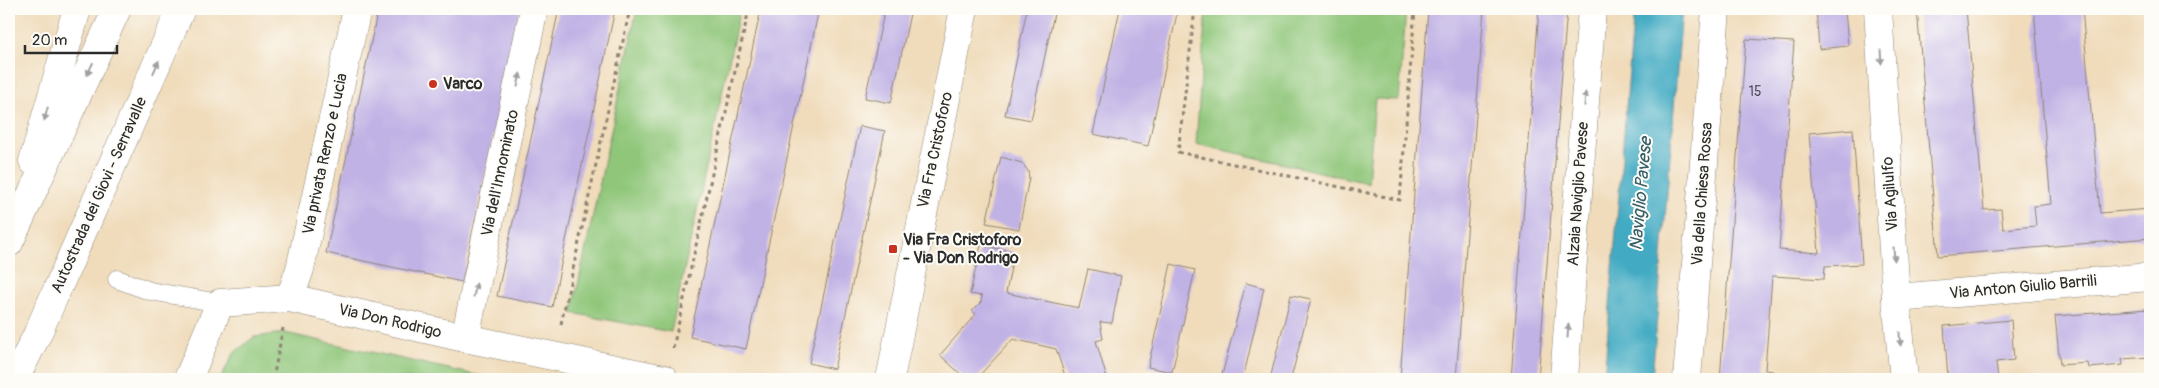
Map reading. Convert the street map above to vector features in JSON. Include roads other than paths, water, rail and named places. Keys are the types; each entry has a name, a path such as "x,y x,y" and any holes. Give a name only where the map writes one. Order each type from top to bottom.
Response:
{"main road":[{"path":"12,235 77,9"},
{"path":"12,235 117,9"},
{"name":"Autostrada dei Giovi - Serravalle","path":"15,379 37,335 181,9"},
{"name":"Via privata Renzo e Lucia","path":"290,298 300,269 357,9"},
{"name":"Via dell'Innominato","path":"465,338 534,9"},
{"name":"Via Fra Cristoforo","path":"890,379 964,9"},
{"name":"Alzaia Naviglio Pavese","path":"1564,379 1592,9"},
{"name":"Via della Chiesa Rossa","path":"1687,379 1716,9"},
{"name":"Via Agilulfo","path":"1878,9 1896,298 1904,379"},
{"name":"Via Anton Giulio Barrili","path":"1896,298 2150,276"},
{"name":"Via Don Rodrigo","path":"220,303 290,298 465,338 664,379"},
{"path":"188,379 220,303"}],"lane":[{"name":"Via Don Rodrigo","path":"117,279 150,291 220,303"}],"water":[{"name":"Naviglio Pavese","path":"1634,9 1682,9 1652,379 1604,379"}],"place":[{"name":"Varco","path":"433,84"},
{"name":"Via Fra Cristoforo - Via Don Rodrigo","path":"893,249"}]}
